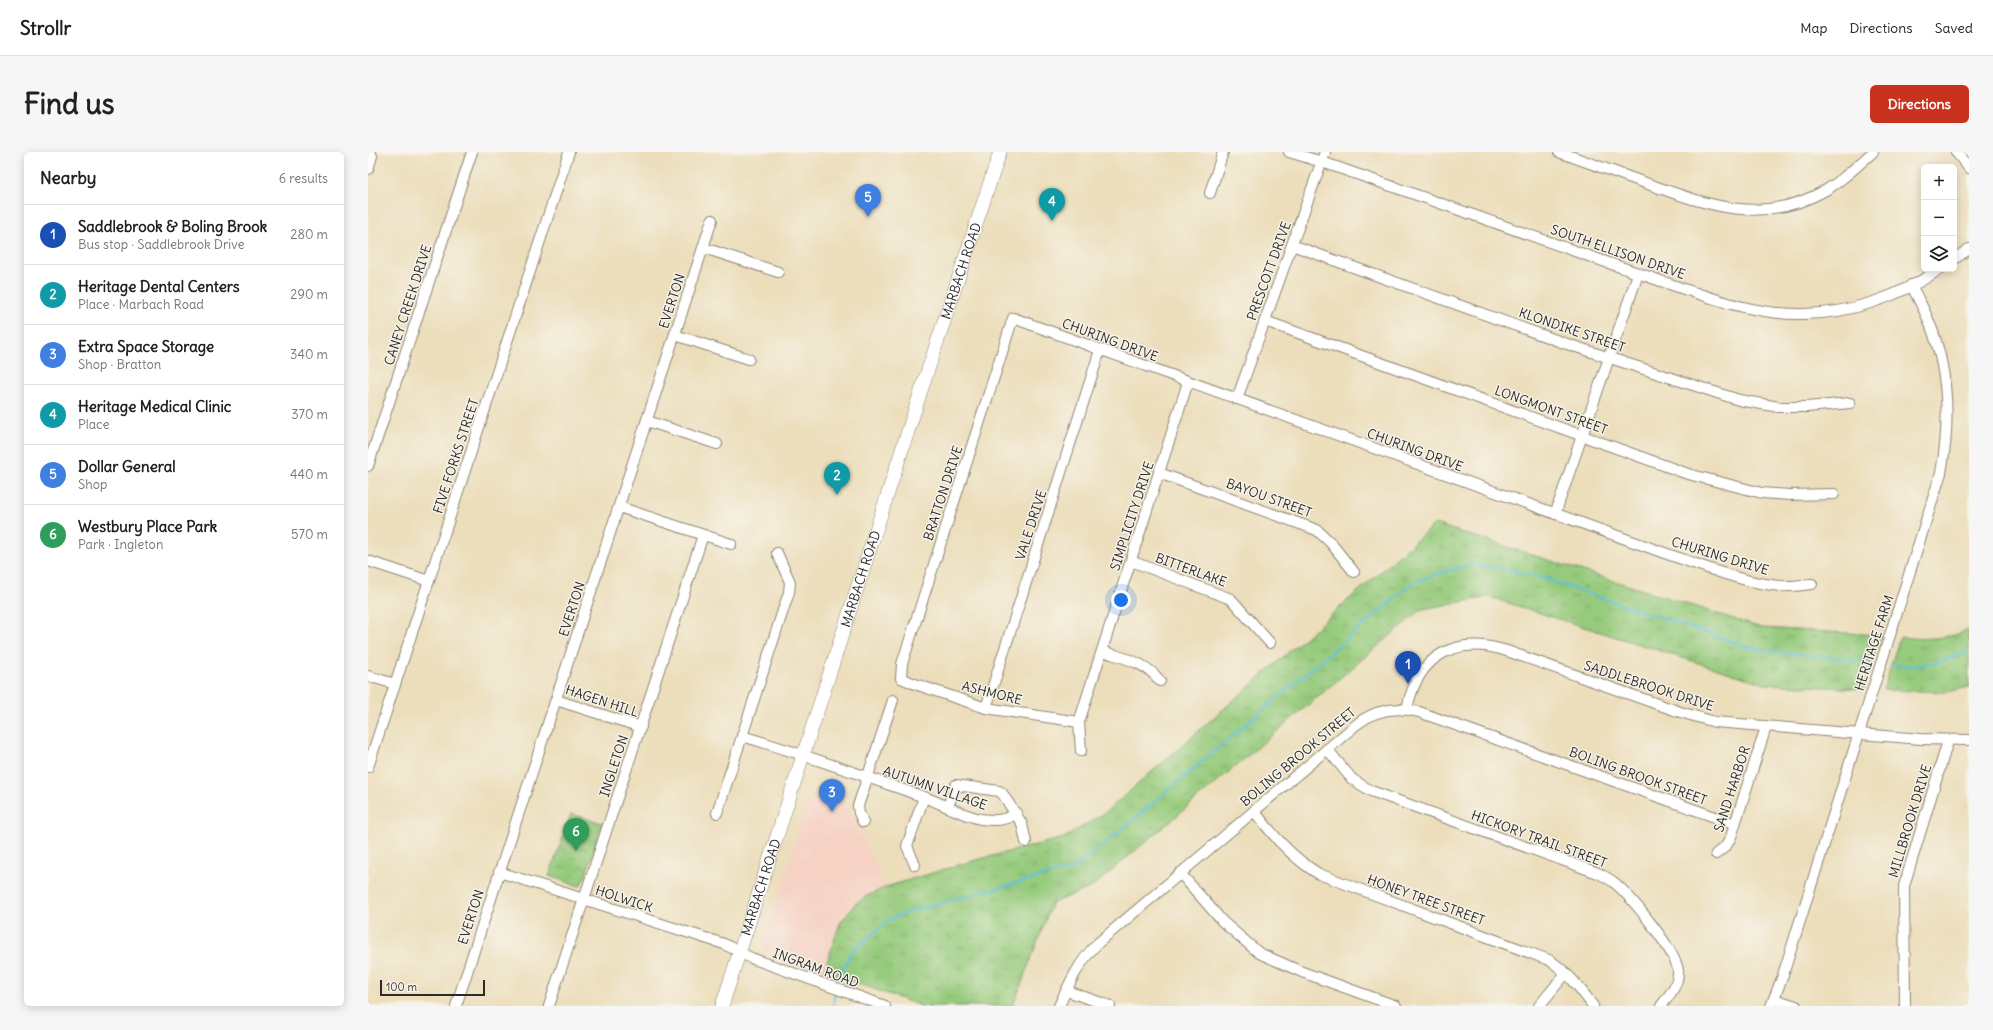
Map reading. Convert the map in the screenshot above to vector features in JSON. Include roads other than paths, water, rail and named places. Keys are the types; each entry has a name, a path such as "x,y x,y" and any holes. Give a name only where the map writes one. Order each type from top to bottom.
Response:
{"main road":[{"name":"MARBACH ROAD","path":"722,1006 1000,152"}],"street":[{"name":"CANEY CREEK DRIVE","path":"368,466 472,152"},
{"name":"FIVE FORKS STREET","path":"368,767 570,152"},
{"path":"1210,193 1223,152"},
{"name":"SOUTH ELLISON DRIVE","path":"1289,152 1324,157 1638,274 1747,308 1798,314 1830,312 1868,304 1911,285 1935,272"},
{"path":"1559,152 1698,202 1716,207 1747,211 1778,208 1813,196 1838,181 1873,152"},
{"path":"1956,152 1969,168"},
{"path":"368,169 370,154"},
{"name":"PRESCOTT DRIVE","path":"1237,399 1324,157"},
{"name":"EVERTON","path":"456,1006 712,220"},
{"name":"KLONDIKE STREET","path":"1292,244 1564,343 1739,400 1760,404 1807,407 1850,403"},
{"path":"704,248 778,272"},
{"path":"1957,257 1969,249"},
{"path":"1555,514 1638,274"},
{"name":"HERITAGE FARM","path":"1773,1002 1941,473 1946,443 1946,390 1940,358 1930,325 1911,285"},
{"name":"CHURING DRIVE","path":"1013,318 1555,514 1738,578 1763,584 1782,586 1812,584"},
{"name":"BRATTON DRIVE","path":"901,678 902,664 1013,318"},
{"name":"LONGMONT STREET","path":"1265,321 1688,474 1762,493 1790,495 1834,494"},
{"path":"675,335 749,359"},
{"name":"VALE DRIVE","path":"986,708 1100,350"},
{"name":"SIMPLICITY DRIVE","path":"1080,751 1079,722 1188,382"},
{"path":"647,421 717,444"},
{"name":"BAYOU STREET","path":"1159,473 1317,530 1330,542 1354,572"},
{"path":"619,507 731,544"},
{"name":"INGLETON","path":"549,1006 703,535"},
{"path":"717,813 789,592 790,582 777,553"},
{"path":"368,561 429,581"},
{"name":"BITTERLAKE","path":"1131,561 1231,599 1270,643"},
{"name":"SADDLEBROOK DRIVE","path":"1407,709 1415,682 1433,660 1457,648 1480,645 1507,651 1692,716 1725,723 1948,741 1969,740"},
{"path":"1102,651 1143,665 1154,672 1160,681"},
{"path":"368,676 395,684"},
{"name":"ASHMORE","path":"901,678 986,708 1079,722"},
{"name":"HAGEN HILL","path":"556,700 641,727"},
{"path":"863,822 858,813 858,806 894,700"},
{"name":"BOLING BROOK STREET","path":"1059,1006 1079,966 1093,947 1327,749 1368,717 1384,711 1407,709 1419,712 1735,824"},
{"name":"SAND HARBOR","path":"1716,854 1726,846 1735,824 1766,727"},
{"name":"AUTUMN VILLAGE","path":"742,736 803,754 868,779 924,797 971,816 992,820 1008,819 1016,813"},
{"name":"MILLBROOK DRIVE","path":"1905,1006 1904,886 1948,741"},
{"name":"HICKORY TRAIL STREET","path":"1327,749 1352,779 1371,792 1598,872 1609,878 1634,903 1672,953 1677,964 1677,982 1661,1006"},
{"path":"948,806 956,785 999,791 1016,813 1022,824 1026,842"},
{"path":"915,865 907,846 924,797"},
{"name":"HONEY TREE STREET","path":"1254,811 1288,850 1302,863 1319,874 1534,952 1549,960 1566,973 1594,1006"},
{"name":"HOLWICK","path":"499,872 724,944 740,952"},
{"path":"1180,873 1223,922 1259,953 1302,972 1396,1006"},
{"name":"INGRAM ROAD","path":"740,952 827,986 885,1006"},
{"path":"1539,1006 1566,973"},
{"path":"1067,991 1110,1006"},
{"path":"1773,1002 1796,1006"}],"waterway":[{"path":"837,986 850,953 890,919 914,910 1074,868 1127,825 1415,581 1470,564 1530,574 1755,649 1872,662"},
{"path":"1891,665 1921,665 1941,661 1969,651"},
{"path":"833,1006 835,992"}],"place":[{"name":"Dollar General","path":"868,217"},
{"name":"Heritage Medical Clinic","path":"1052,221"},
{"name":"Heritage Dental Centers","path":"837,495"},
{"name":"Saddlebrook & Boling Brook","path":"1408,684"},
{"name":"Extra Space Storage","path":"832,812"},
{"name":"Westbury Place Park","path":"576,851"}]}
